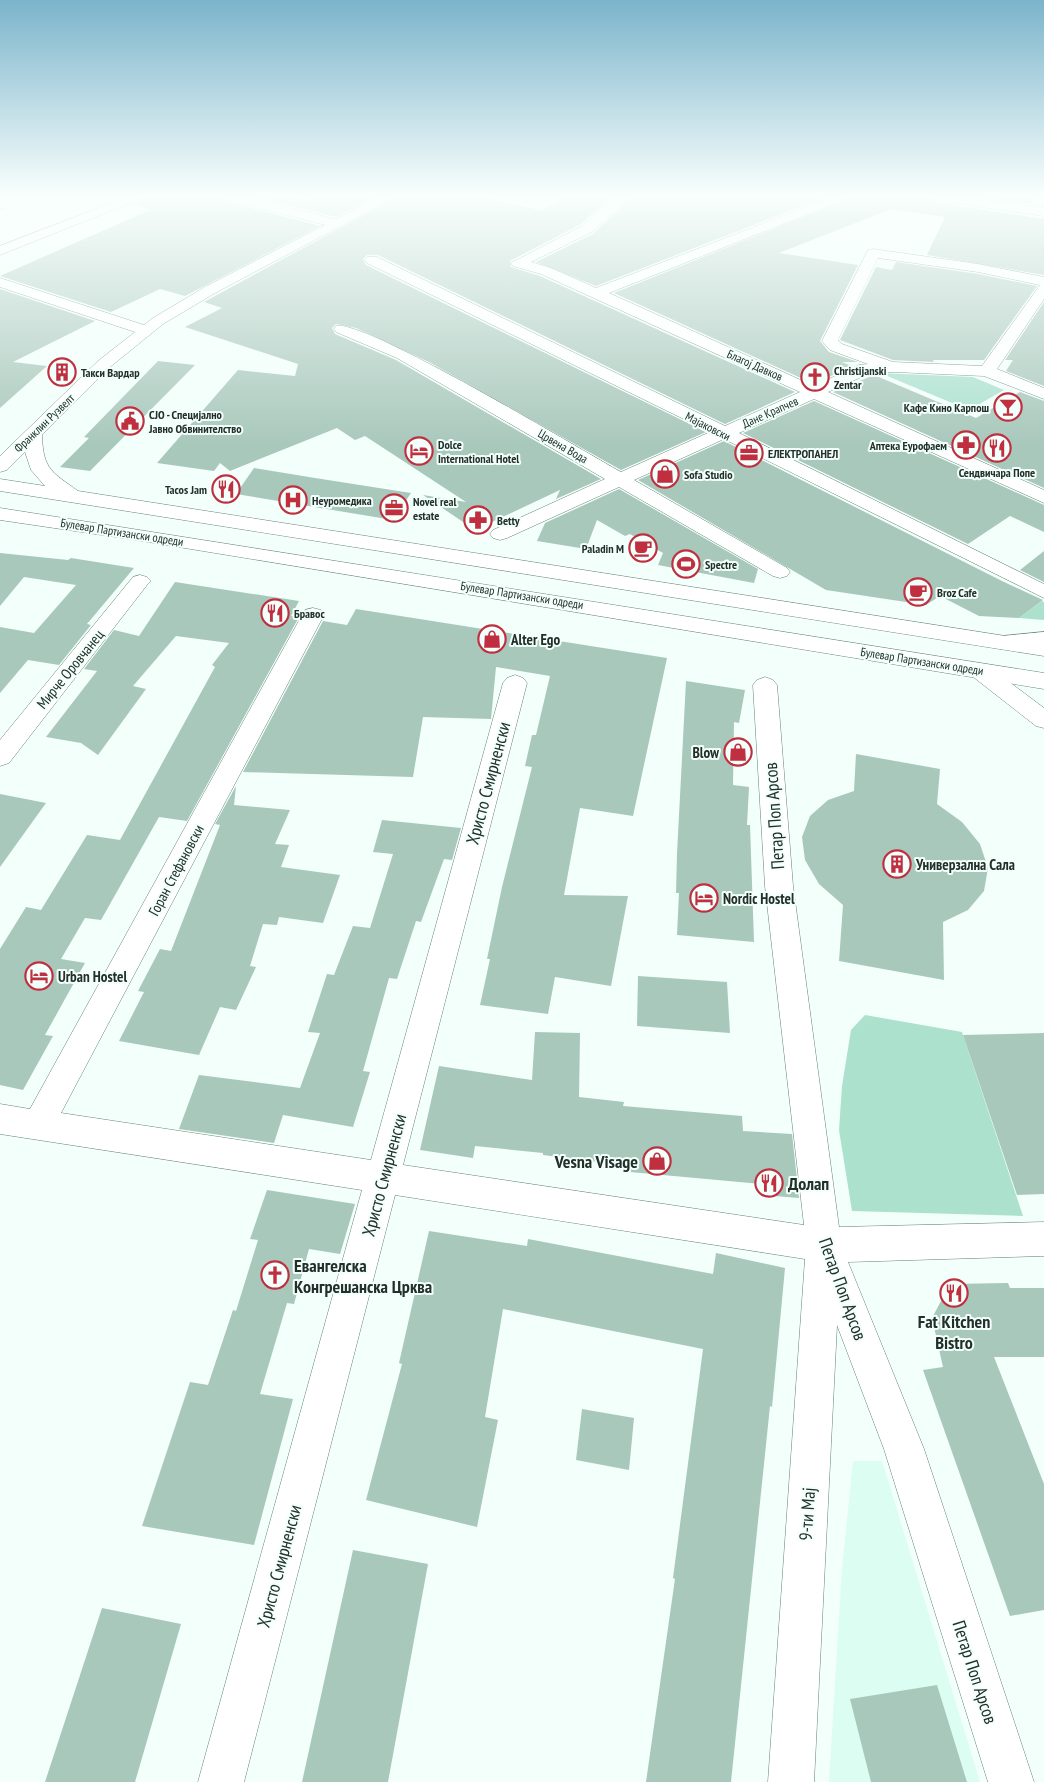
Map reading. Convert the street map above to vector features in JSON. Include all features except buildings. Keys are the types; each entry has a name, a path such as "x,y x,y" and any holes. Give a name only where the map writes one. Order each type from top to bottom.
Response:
{"street":[{"name":"Франклин Рузвелт","path":"0,466 104,364 144,330 189,302 236,277"},
{"name":"Мајаковски","path":"408,277 529,335 1044,592"},
{"name":"Благој Давков","path":"560,277 1044,496"},
{"path":"596,293 637,277"},
{"path":"861,277 830,341 833,345 844,350 896,367"},
{"path":"1021,277 1044,282"},
{"path":"0,282 144,330"},
{"path":"987,371 1044,288"},
{"name":"Црвена Вода","path":"342,328 403,355 780,572"},
{"name":"Дане Крапчев","path":"500,534 619,478 865,369 896,367 987,371 1044,394"},
{"path":"0,447 33,432 33,456 37,467 46,478 72,496"},
{"name":"Булевар Партизански одреди","path":"0,486 1044,648"},
{"name":"Булевар Партизански одреди","path":"0,514 1044,681"},
{"path":"0,530 58,522"},
{"name":"Мирче Оровчанец","path":"0,756 140,582"},
{"name":"Горан Стефановски","path":"38,1125 313,615"},
{"path":"1001,642 1044,639"},
{"path":"980,671 1044,720"},
{"name":"Христо Смирненски","path":"221,1782 515,683"},
{"name":"Петар Поп Арсов","path":"765,686 779,886 824,1245 904,1449 1011,1782"},
{"path":"0,1119 824,1245 1044,1239"},
{"name":"9-ти Мај","path":"791,1782 824,1245"}],"shaded area":[{"path":"880,373 973,377 1004,390 969,410"},
{"path":"1042,601 1044,602 1044,620 1019,618"},
{"path":"865,1015 962,1032 1023,1216 852,1211 839,1130 842,1086 851,1030"},
{"path":"853,1461 882,1461 980,1782 829,1782 842,1569"}],"place":[{"name":"Такси Вардар","path":"62,372"},
{"name":"Christijanski Zentar","path":"815,377"},
{"name":"Кафе Кино Карпош","path":"1008,407"},
{"name":"СЈО - Специјално Јавно Обвинителство","path":"130,421"},
{"name":"Аптека Еурофаем","path":"966,445"},
{"name":"Сендвичара Попе","path":"997,448"},
{"name":"Dolce International Hotel","path":"419,451"},
{"name":"ЕЛЕКТРОПАНЕЛ","path":"749,453"},
{"name":"Sofa Studio","path":"665,474"},
{"name":"Tacos Jam","path":"226,489"},
{"name":"Неуромедика","path":"293,500"},
{"name":"Novel real estate","path":"394,508"},
{"name":"Betty","path":"478,520"},
{"name":"Paladin M","path":"643,548"},
{"name":"Spectre","path":"686,564"},
{"name":"Broz Cafe","path":"918,592"},
{"name":"Бравос","path":"275,613"},
{"name":"Alter Ego","path":"492,639"},
{"name":"Blow","path":"738,752"},
{"name":"Универзална Сала","path":"897,864"},
{"name":"Nordic Hostel","path":"704,898"},
{"name":"Urban Hostel","path":"39,976"},
{"name":"Vesna Visage","path":"657,1161"},
{"name":"Долап","path":"769,1183"},
{"name":"Евангелска Конгрешанска Црква","path":"275,1275"},
{"name":"Fat Kitchen Bistro","path":"954,1293"}]}
